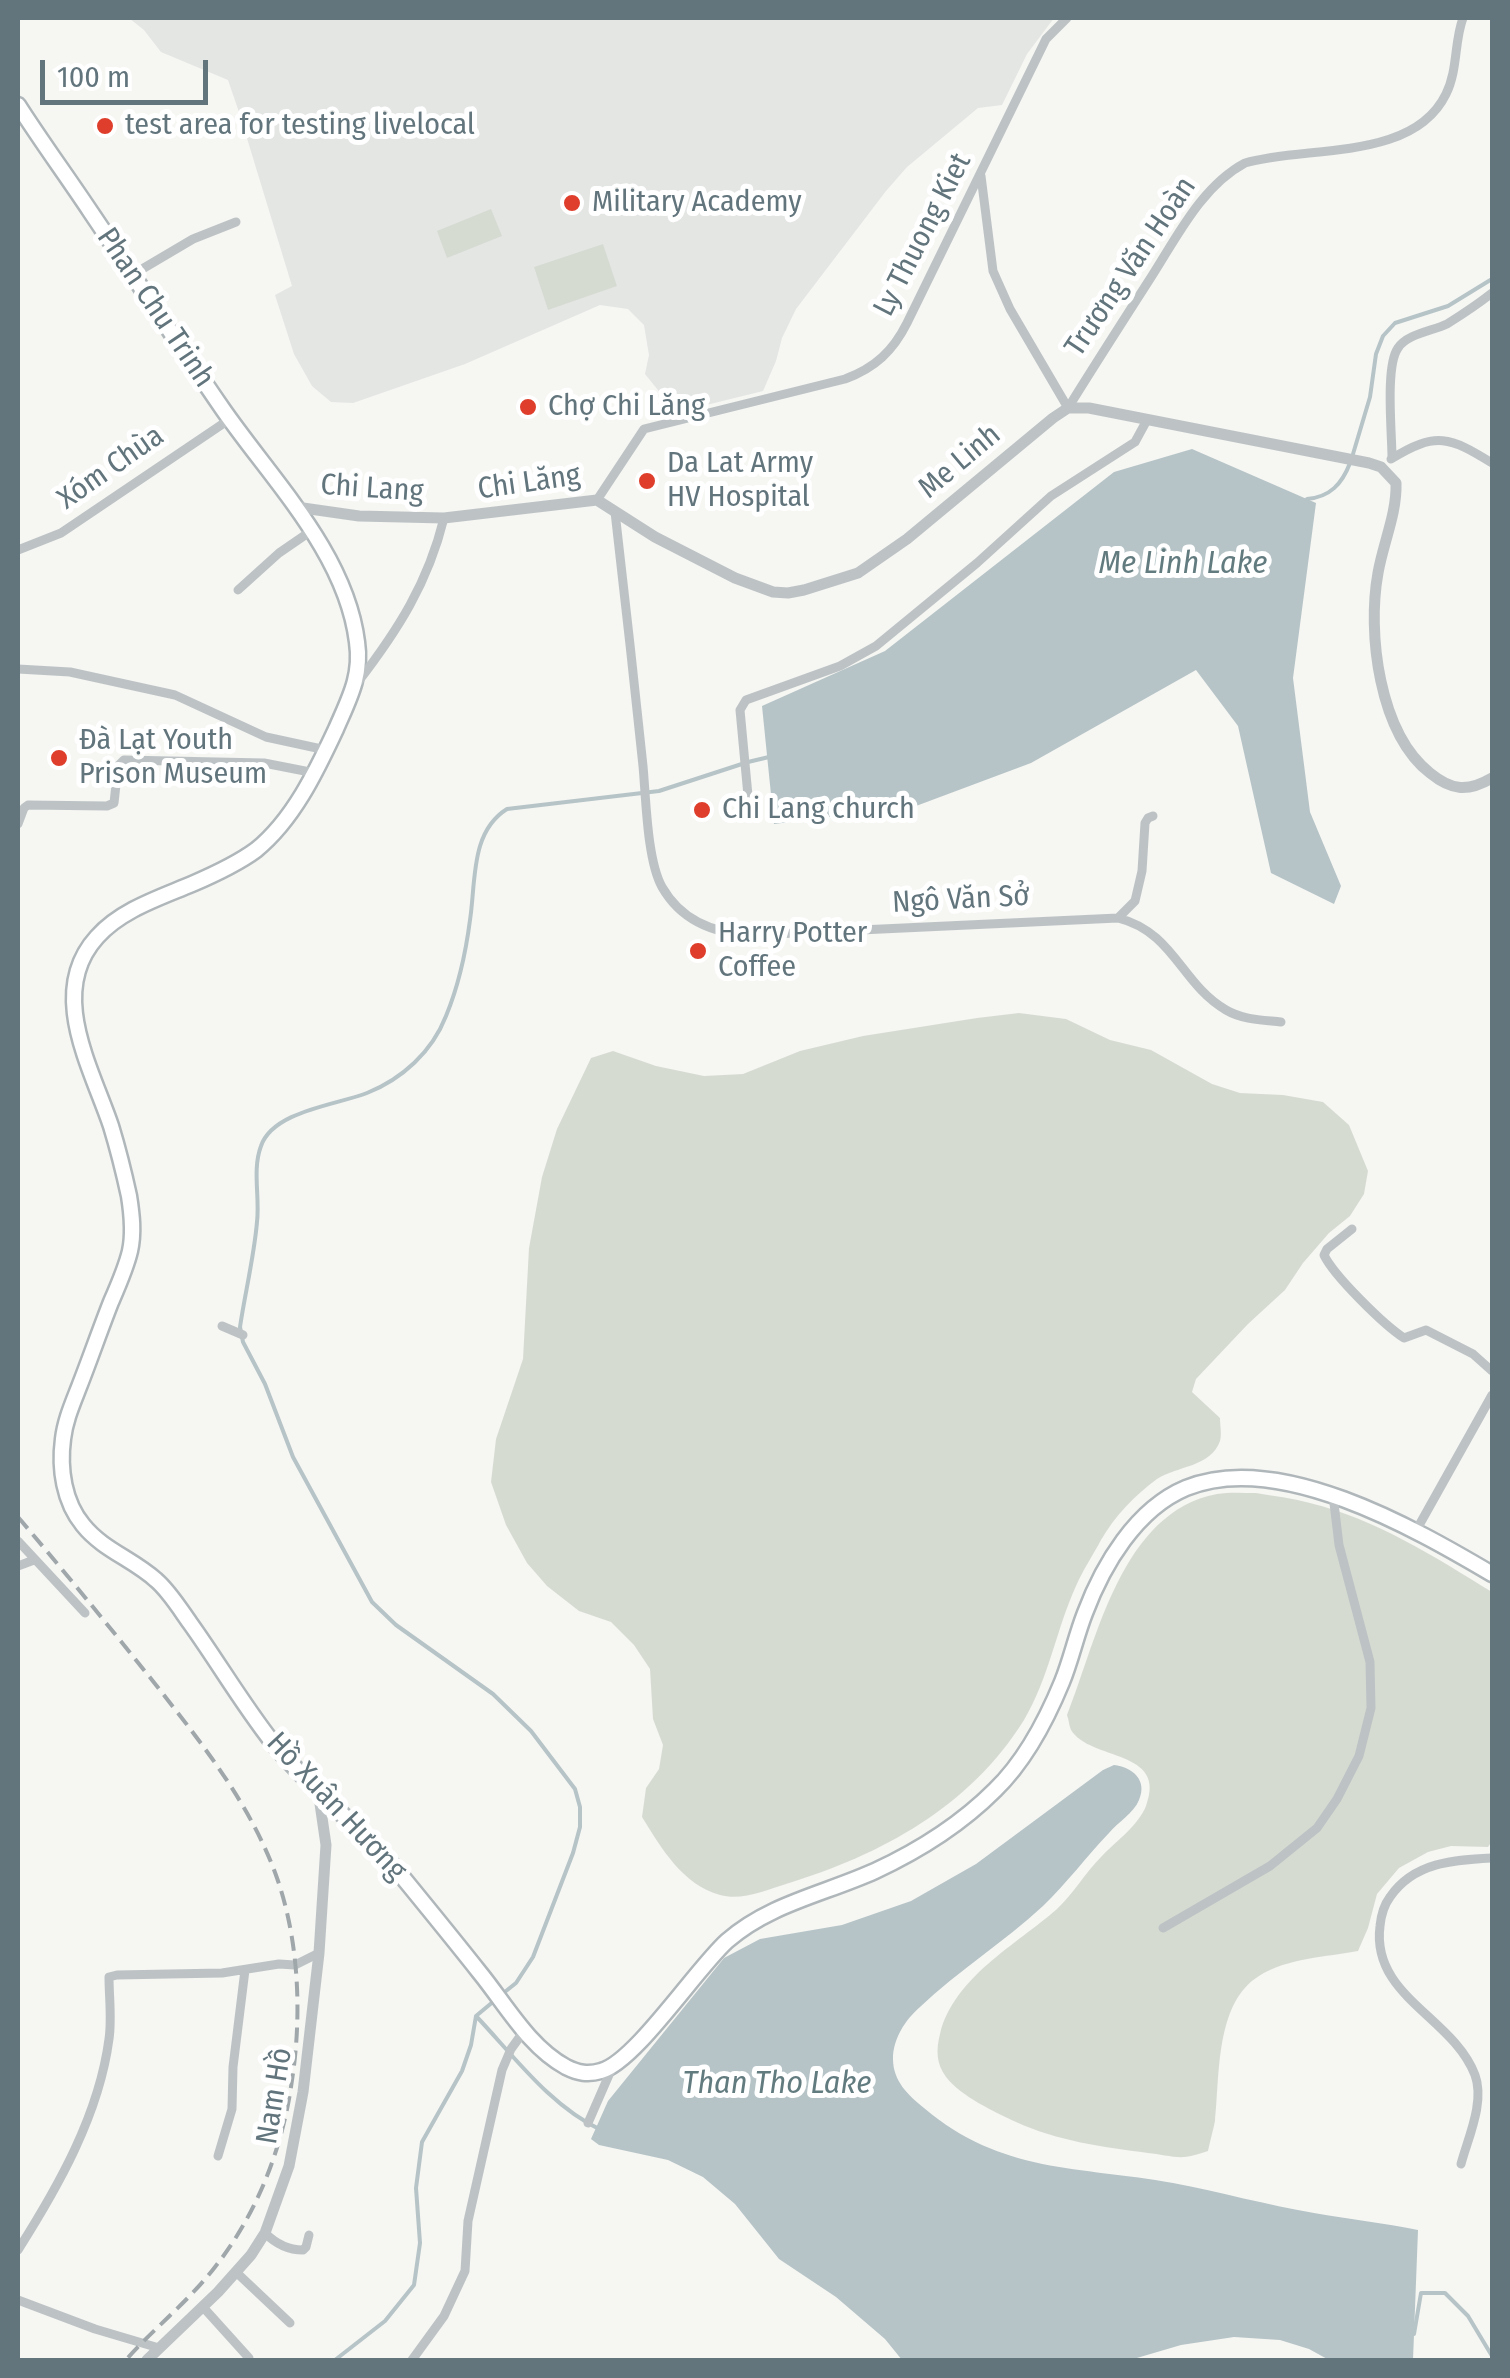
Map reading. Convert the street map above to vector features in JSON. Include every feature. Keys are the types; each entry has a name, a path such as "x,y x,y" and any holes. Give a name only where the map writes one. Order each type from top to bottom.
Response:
{"main road":[{"name":"Phan Chu Trinh","path":"18,105 230,419 296,508"},
{"name":"Hồ Xuân Hương","path":"296,508 324,551 356,628 356,684 326,750 273,834 251,854 125,914 101,931 87,949 74,984 78,1032 122,1167 132,1226 129,1257 63,1427 61,1464 68,1497 80,1522 105,1547 156,1580 274,1744 376,1845 520,2026 568,2068 588,2074 612,2068"},
{"path":"612,2068 732,1936 785,1905 875,1871 936,1838 998,1788 1029,1748 1064,1680 1087,1607 1112,1559 1138,1523 1163,1500 1188,1487 1218,1479 1283,1483 1373,1510 1492,1574"}],"street":[{"name":"Ly Thuong Kiet","path":"644,429 846,380 888,353 898,341 1046,39 1067,18"},
{"name":"Trương Văn Hoàn","path":"1068,408 1212,187 1233,170 1257,160 1384,142 1424,121 1444,100 1449,88 1463,18"},
{"path":"981,176 993,272 1068,408 1088,408 1375,465 1396,483 1374,605 1378,668 1385,699 1411,754 1440,781 1474,787 1492,778"},
{"path":"132,275 193,238 236,222"},
{"path":"1392,458 1390,372 1397,348 1470,310 1492,293"},
{"name":"Me Linh","path":"597,500 654,537 735,578 773,592 804,590 858,573 888,553 1068,408"},
{"name":"Xóm Chùa","path":"18,550 61,533 100,509 230,419"},
{"path":"750,816 740,710 746,700 840,666 876,646 1051,496 1135,442 1147,420"},
{"name":"Chi Lăng","path":"444,518 597,500 644,429"},
{"path":"1375,465 1442,440 1462,444 1492,464"},
{"name":"Chi Lang","path":"296,508 359,516 444,518"},
{"name":"Ngô Văn Sở","path":"615,512 656,874 688,917 732,934 1118,918"},
{"path":"356,684 396,632 428,572 444,518"},
{"path":"238,590 279,553 311,531"},
{"path":"18,668 70,672 175,694 266,737 326,750"},
{"path":"18,824 28,805 107,806 114,802 118,766 124,760 264,764 314,773"},
{"path":"1153,816 1145,823 1142,871 1135,901 1118,918 1144,926 1156,936 1207,996 1226,1010 1250,1019 1281,1022"},
{"path":"1352,1229 1324,1256 1378,1316 1404,1338 1426,1330 1472,1354 1492,1372"},
{"path":"222,1326 244,1336"},
{"path":"1416,1530 1492,1396"},
{"path":"1164,1928 1270,1866 1317,1828 1359,1756 1371,1708 1370,1662 1338,1545 1333,1495"},
{"path":"18,1541 85,1614"},
{"path":"18,1566 34,1560"},
{"name":"Nam Hồ","path":"147,2360 252,2255 265,2233 289,2166 303,2092 319,1954 326,1845 318,1790"},
{"path":"1461,2164 1477,2108 1477,2080 1468,2060 1384,1969 1377,1944 1388,1899 1403,1882 1423,1868 1492,1858"},
{"path":"18,2250 45,2207 84,2126 109,2037 109,1977 172,1976 295,1965 319,1954"},
{"path":"218,2156 232,2109 245,1970"},
{"path":"412,2360 444,2316 465,2271 468,2221 502,2070 520,2026"},
{"path":"588,2124 612,2068"},
{"path":"265,2233 275,2243 296,2250 306,2246 309,2235"},
{"path":"237,2273 290,2324"},
{"path":"18,2300 159,2348"},
{"path":"203,2307 249,2358"}],"shaded area":[{"name":"Military Academy","path":"129,18 1054,18 1027,54 1002,105 978,108 907,167 886,191 796,309 763,391 698,407 662,395 645,374 649,355 644,325 628,309 600,305 465,364 353,403 331,402 312,386 294,354 275,295 292,286 228,80 161,52"},
{"path":"491,209 502,236 447,258 437,231"},
{"path":"603,244 617,286 548,310 534,267"},
{"path":"1019,1013 1066,1019 1110,1040 1151,1050 1212,1084 1240,1093 1323,1102 1349,1125 1368,1171 1364,1194 1350,1216 1303,1263 1285,1290 1196,1379 1192,1392 1220,1418 1221,1439 1216,1450 1201,1461 1157,1479 1113,1523 1076,1586 1033,1704 1002,1751 950,1802 889,1842 821,1872 754,1894 720,1895 684,1874 642,1817 646,1788 659,1769 663,1745 653,1719 650,1669 634,1645 611,1622 579,1611 547,1586 527,1563 506,1525 491,1482 496,1439 523,1359 529,1248 542,1177 557,1129 591,1058 613,1051 656,1066 704,1076 743,1074 800,1051 863,1036"},
{"path":"1256,1493 1303,1501 1358,1519 1404,1540 1492,1592 1492,1841 1488,1847 1451,1846 1428,1852 1399,1868 1377,1894 1358,1951 1282,1965 1245,1988 1234,2004 1222,2042 1215,2121 1208,2151 1176,2157 1097,2146 1048,2134 988,2108 953,2084 939,2061 940,2034 958,1995 972,1979 1057,1909 1095,1863 1132,1827 1146,1806 1150,1788 1146,1774 1124,1758 1081,1740 1071,1730 1067,1715 1102,1617 1135,1552 1157,1526 1184,1506 1217,1494"}],"water":[{"name":"Me Linh Lake","path":"1192,449 1316,503 1293,678 1310,812 1341,886 1334,904 1271,873 1238,726 1196,670 1031,763 916,806 774,824 762,706 885,651 1114,472"},
{"name":"Than Tho Lake","path":"1114,1765 1127,1768 1140,1781 1137,1805 1043,1906 909,2018 894,2052 899,2081 918,2103 953,2129 1012,2156 1418,2230 1413,2360 1329,2360 1280,2340 1234,2337 1181,2345 1130,2360 902,2360 885,2339 836,2297 779,2259 735,2204 703,2177 668,2160 599,2145 591,2139 608,2101 724,1958 760,1939 842,1925 911,1901 976,1864"}],"waterway":[{"path":"1353,454 1383,336 1395,323 1448,306 1492,279"},
{"path":"1307,499 1334,488 1350,463"},
{"path":"501,1995 516,1983 533,1957 573,1853 580,1827 575,1789 531,1731 493,1694 396,1625 372,1602 293,1457 240,1327 256,1235 258,1155 268,1134 278,1125 380,1087 404,1072 433,1041 446,1016 461,969 481,844 486,831 507,809 659,791 769,757"},
{"path":"335,2360 385,2321 414,2285 420,2243 416,2188 422,2142 462,2071 476,2016 494,2001"},
{"path":"476,2016 549,2094 601,2130"},
{"path":"1414,2334 1421,2293 1445,2293 1468,2316 1492,2356"}],"railway":[{"path":"18,1517 170,1703 239,1799 277,1878 294,1952 295,2055 288,2105 266,2179 243,2225 215,2267 126,2360"}],"place":[{"name":"test area for testing livelocal","path":"105,126"},
{"name":"Military Academy","path":"572,203"},
{"name":"Chợ Chi Lăng","path":"528,407"},
{"name":"Da Lat Army HV Hospital","path":"647,481"},
{"name":"Đà Lạt Youth Prison Museum","path":"59,758"},
{"name":"Chi Lang church","path":"702,810"},
{"name":"Harry Potter Coffee","path":"698,951"}]}
